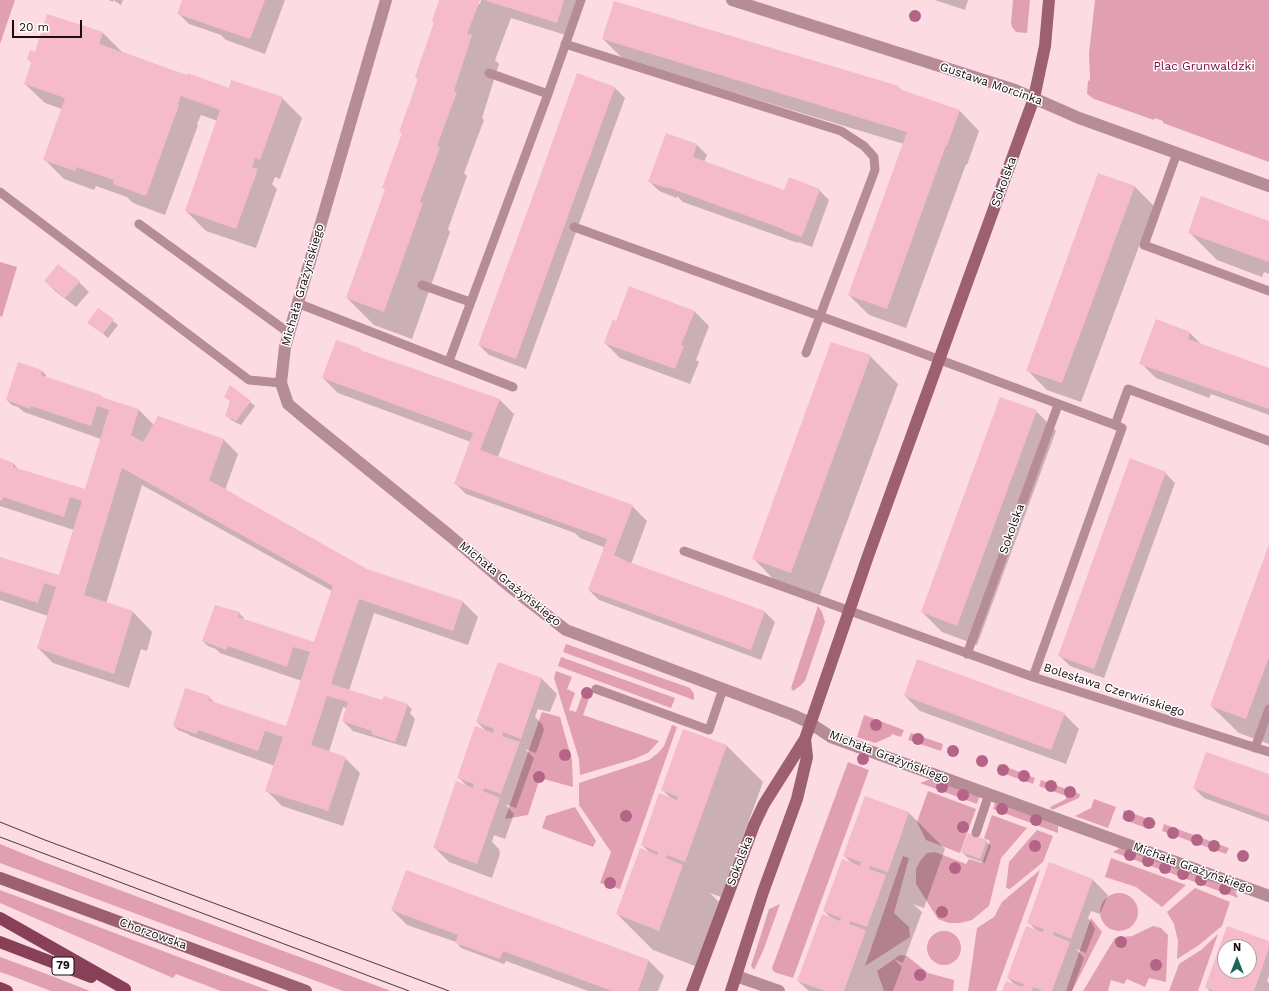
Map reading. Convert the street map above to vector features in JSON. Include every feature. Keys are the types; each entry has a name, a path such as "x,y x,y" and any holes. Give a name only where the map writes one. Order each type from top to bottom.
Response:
{"main road":[{"path":"0,918 128,990"},
{"name":"79","path":"0,942 128,990"},
{"path":"0,988 7,991"}],"street":[{"name":"Michała Grażyńskiego","path":"386,0 285,347 281,383 288,404 449,535 509,586 566,630 793,715 810,723 831,737 1269,896"},
{"name":"Gustawa Morcinka","path":"732,0 755,4 1009,88 1079,118 1269,186"},
{"name":"Sokolska","path":"692,991 754,825 764,804 805,739 868,556 1034,98 1045,46 1049,0"},
{"name":"Sokolska","path":"731,991 763,892 797,799 806,757 805,739"},
{"name":"Chorzowska","path":"0,878 306,991"},
{"path":"736,976 780,991"}],"lane":[{"path":"449,361 548,94 581,0"},
{"path":"565,44 841,130 864,146 874,157 875,170 806,353"},
{"path":"489,74 548,94"},
{"path":"1177,153 1144,245 1269,291"},
{"path":"0,192 249,380 281,383"},
{"path":"139,224 289,333"},
{"path":"574,227 1122,428 1032,677"},
{"path":"422,284 470,302"},
{"path":"297,303 513,386"},
{"path":"1115,425 1128,389 1269,441"},
{"name":"Sokolska","path":"967,654 1058,405"},
{"path":"684,551 967,654"},
{"name":"Bolesława Czerwińskiego","path":"967,654 1032,677 1269,752"},
{"path":"596,689 709,730 724,689"},
{"path":"1255,748 1269,709"},
{"path":"976,833 989,794"}],"green space":[{"path":"0,0 15,0 0,44"},
{"path":"1013,0 1030,0 1027,33 1016,32 1012,27"},
{"name":"Plac Grunwaldzki","path":"1095,0 1269,0 1269,162 1163,123 1163,121 1155,118 1154,120 1094,99 1087,94 1088,81 1090,80 1089,53"},
{"path":"0,262 17,267 2,317 0,316"},
{"path":"818,606 822,612 825,622 805,681 793,691 791,688"},
{"path":"566,644 690,688 694,694 694,700 563,652"},
{"path":"561,657 675,698 671,708 558,666"},
{"path":"556,671 572,677 567,689 575,693 569,710 576,712 585,687 592,690 583,715 659,741 648,753 634,759 580,775 579,759 554,678"},
{"path":"542,712 560,717 572,760 573,787 540,778 528,815 505,819"},
{"path":"864,715 904,730 901,737 892,734 891,736 875,743 857,737"},
{"path":"672,725 677,727 620,889 600,883 611,852 579,805 579,783 649,760 664,746"},
{"path":"911,733 943,744 941,751 908,740"},
{"path":"848,762 869,770 793,978 774,972 772,968"},
{"path":"999,764 1035,778 1033,784 997,771"},
{"path":"931,779 979,797 977,804 920,783"},
{"path":"1041,780 1080,794 1079,798 1052,810 1050,807 1066,799 1066,796 1039,786"},
{"path":"928,791 976,809 960,853 926,840 917,822"},
{"path":"1094,799 1116,807 1108,828 1075,816 1091,808"},
{"path":"995,803 1058,826 1058,833 993,809"},
{"path":"575,807 596,841 593,847 542,828 546,816"},
{"path":"1124,810 1156,822 1154,828 1149,829 1122,819"},
{"path":"992,815 1027,828 1001,858 989,906 972,920 960,923 949,923 938,919 916,884 916,869 920,861 927,853 935,852 966,864 969,859 982,863 990,841 984,838"},
{"path":"1164,824 1229,848 1226,854 1162,831"},
{"path":"1037,830 1053,836 1043,862 1010,889 1006,888 1009,862"},
{"path":"0,844 44,862 391,991 343,991 0,863"},
{"path":"1120,848 1235,890 1238,898 1113,852"},
{"path":"903,856 909,858 894,913 909,927 910,937 865,966"},
{"path":"1111,858 1186,885 1162,907 1136,887 1105,877"},
{"path":"1040,870 996,991 968,991 977,928 994,917 1002,902"},
{"path":"1195,888 1230,902 1222,926 1199,945 1177,959 1178,941 1174,924 1167,912"},
{"path":"0,890 270,991 221,991 176,974 173,978 0,903"},
{"path":"1115,893 1123,893 1130,896 1135,901 1138,912 1135,923 1130,928 1123,931 1115,931 1108,928 1103,923 1100,916 1100,908 1103,901 1108,896"},
{"path":"780,904 763,951 754,970 751,966 769,909"},
{"path":"1091,918 1102,932 1072,991 1066,991"},
{"path":"1153,926 1161,928 1168,935 1166,982 1149,978 1145,987 1127,979 1124,984 1111,980 1108,991 1083,991 1115,938 1132,936"},
{"path":"944,931 950,932 956,936 960,942 960,954 956,960 950,964 944,965 938,964 932,960 928,954 927,948 928,942 932,936 938,932"},
{"path":"1218,934 1198,991 1169,991 1179,964 1201,950"},
{"path":"900,955 907,956 928,973 954,980 953,991 884,991 877,971"},
{"path":"0,957 90,991 51,991 0,972"}],"building":[{"path":"182,0 265,0 250,39 177,14"},
{"path":"439,0 480,0 467,34 472,35 454,91 457,92 437,146 440,147 420,202 423,203 384,312 346,298 385,189 382,188 402,133 399,132 418,79 415,77 434,22 432,21"},
{"path":"484,0 564,0 557,23"},
{"path":"614,1 899,86 898,88 902,90 960,110 887,309 848,295 907,132 602,39"},
{"path":"47,14 103,32 99,44 187,75 188,73 229,88 231,80 283,97 260,160 255,158 252,167 258,169 236,229 185,211 220,110 181,96 146,196 113,184 114,180 76,167 75,171 43,160 65,98 24,84 32,61 27,60 30,50 35,52"},
{"path":"577,73 615,87 516,359 478,345"},
{"path":"666,133 697,144 693,157 784,190 789,177 820,189 802,237 667,187 648,182"},
{"path":"1098,173 1135,186 1062,383 1026,371"},
{"path":"1201,196 1269,221 1269,262 1188,233"},
{"path":"58,264 80,281 65,298 44,281"},
{"path":"629,286 695,311 681,345 684,346 675,369 604,343 613,319 616,321"},
{"path":"98,308 114,319 103,334 87,323"},
{"path":"1156,319 1190,332 1188,339 1269,368 1269,409 1139,364"},
{"path":"336,340 360,348 360,350 500,399 480,450 633,505 614,555 626,561 765,611 751,650 588,590 607,539 454,484 473,433 322,378"},
{"path":"831,342 871,355 791,573 752,559"},
{"path":"18,362 42,370 41,375 139,409 131,435 143,442 158,416 224,439 209,480 367,569 463,601 453,631 359,599 331,684 382,700 384,696 408,704 395,742 371,734 372,731 342,721 348,702 327,696 311,745 346,757 328,811 265,791 283,737 265,731 258,751 198,730 196,734 173,726 185,688 210,696 208,700 286,726 310,652 293,647 287,667 228,646 226,650 202,641 215,605 240,612 238,617 314,642 333,586 122,468 84,595 133,611 114,674 37,648 56,587 44,583 38,603 0,591 0,557 59,575 82,501 70,497 64,517 3,497 2,501 0,500 0,458 14,463 13,467 85,489 109,410 97,406 91,426 31,406 30,409 6,400"},
{"path":"230,385 251,401 236,421 225,416 230,401 224,397"},
{"path":"1000,397 1037,410 957,626 921,612"},
{"path":"1130,458 1166,472 1094,669 1058,656"},
{"path":"1269,544 1269,657 1246,719 1210,706"},
{"path":"917,659 1065,713 1051,750 904,696"},
{"path":"498,662 542,678 521,739 503,732 502,736 520,742 501,794 484,788 483,791 500,798 477,864 433,848 456,781 473,788 474,784 457,778 475,726 493,733 494,729 476,722"},
{"path":"683,729 727,745 685,862 667,855 666,858 683,865 659,931 616,914 640,848 657,855 658,852 641,845 659,793 677,800 678,797 661,790"},
{"path":"1206,752 1269,774 1269,816 1193,788"},
{"path":"865,796 909,812 888,872 870,866 869,869 886,875 867,927 850,921 849,924 866,930 844,991 825,991 797,981 822,914 840,921 841,918 823,911 842,859 860,866 861,862 843,856"},
{"path":"968,833 987,840 980,859 961,852"},
{"path":"1049,862 1093,879 1071,939 1054,932 1053,935 1070,942 1052,991 1043,991 1033,987 1032,991 1002,991 1006,981 1023,987 1024,984 1007,978 1026,926 1043,932 1044,929 1027,923"},
{"path":"406,870 649,960 638,991 612,991 503,951 500,959 455,943 458,935 391,910"},
{"path":"1227,926 1269,941 1269,948 1254,991 1215,991 1205,987 1217,954 1217,979 1257,979 1257,939 1222,939"}],"tram line":[{"path":"0,822 449,991"},
{"path":"0,837 409,991"}]}
